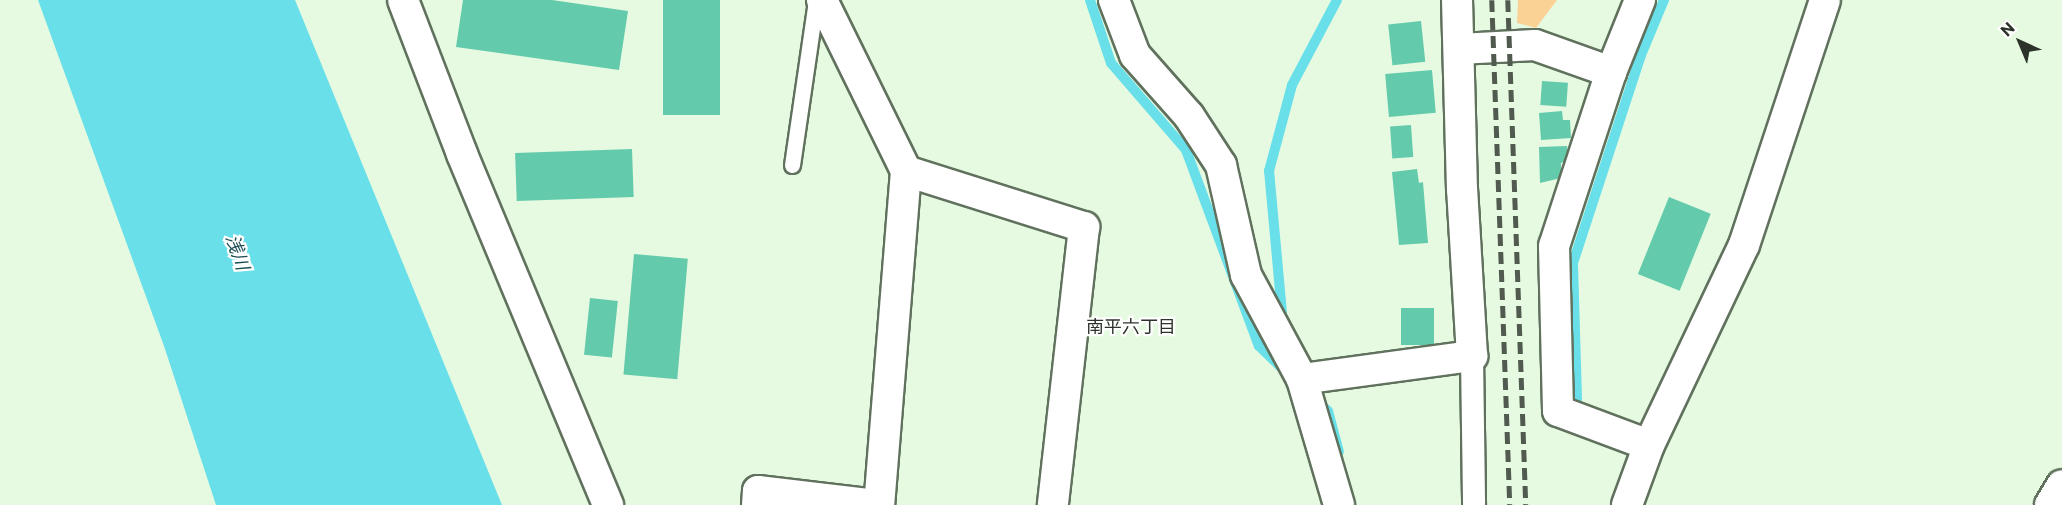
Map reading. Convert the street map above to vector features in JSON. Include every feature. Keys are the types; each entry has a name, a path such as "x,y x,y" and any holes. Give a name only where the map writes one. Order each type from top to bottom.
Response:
{"street":[{"path":"403,0 466,165 608,505"},
{"path":"757,505 758,491 879,505 906,171 822,0"},
{"path":"1114,0 1135,55 1189,116 1221,165 1246,275 1302,379 1339,505"},
{"path":"1457,0 1472,356 1474,505"},
{"path":"1640,0 1611,72 1554,246 1558,411 1649,445"},
{"path":"1627,505 1649,445 1744,245 1825,0"},
{"path":"1458,50 1535,45 1611,72"},
{"path":"906,171 1084,227 1053,505"},
{"path":"1302,379 1472,356"},
{"path":"2050,505 2062,485"}],"lane":[{"path":"792,165 816,0"}],"shaded area":[{"path":"1518,0 1557,0 1536,28 1517,23"}],"water":[{"name":"浅川","path":"38,0 295,0 502,505 216,505 164,346"}],"building":[{"path":"463,0 552,0 628,11 619,70 456,47"},
{"path":"663,0 720,0 720,115 663,115"},
{"path":"1421,21 1425,62 1392,65 1388,24"},
{"path":"1432,70 1436,113 1389,117 1385,74"},
{"path":"1542,81 1568,83 1566,107 1540,105"},
{"path":"1562,111 1563,120 1570,120 1571,138 1541,140 1539,113"},
{"path":"1411,125 1413,157 1392,158 1390,126"},
{"path":"1567,146 1568,160 1561,163 1561,178 1540,183 1539,147"},
{"path":"632,149 634,197 517,201 515,153"},
{"path":"1417,169 1419,183 1423,182 1428,243 1399,245 1392,172"},
{"path":"1669,197 1711,214 1680,291 1638,274"},
{"path":"634,254 688,259 677,379 623,375"},
{"path":"590,298 618,301 612,358 584,355"},
{"path":"1401,308 1434,308 1434,345 1401,345"}],"waterway":[{"path":"1090,0 1111,63 1186,150 1259,346 1287,373"},
{"path":"1282,313 1269,171 1292,85 1337,0"},
{"path":"1577,399 1573,263 1641,55 1664,0"},
{"path":"1318,402 1328,411 1339,452"}],"railway":[{"path":"1492,0 1510,505"},
{"path":"1508,0 1526,505"}],"district":[{"name":"南平六丁目","path":"1131,326"}]}
